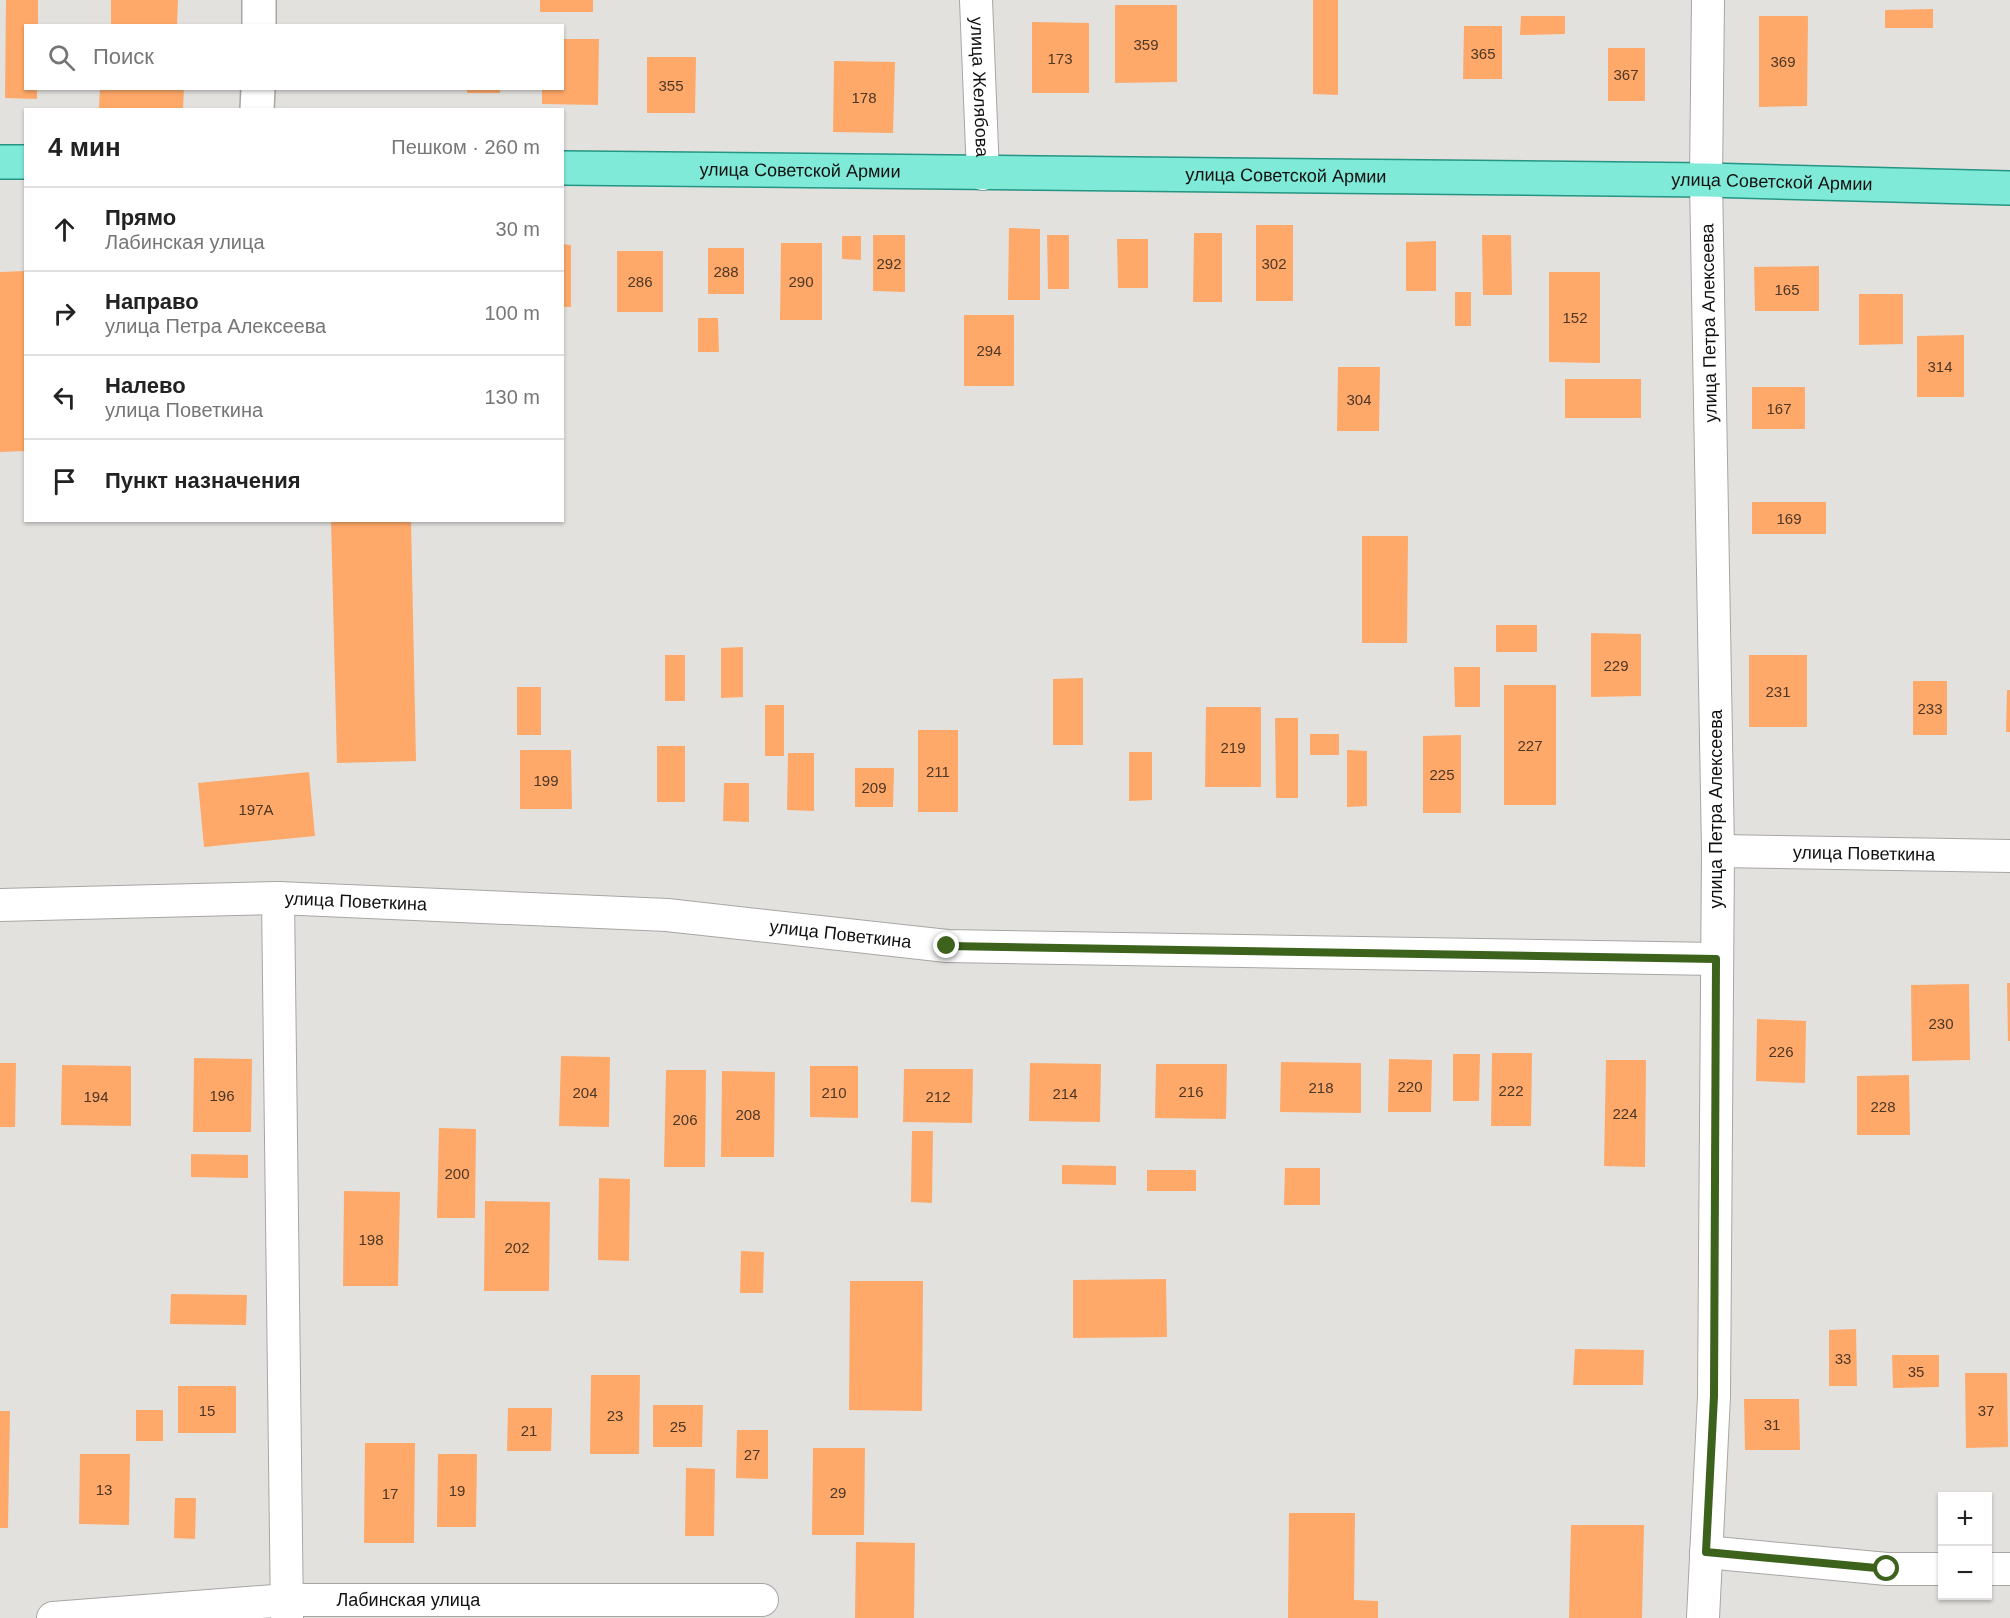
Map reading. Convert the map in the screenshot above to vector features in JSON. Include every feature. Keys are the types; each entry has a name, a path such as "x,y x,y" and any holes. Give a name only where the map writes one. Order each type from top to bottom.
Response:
{"main road":[{"path":"259,24 260,0"},
{"path":"257,108 258,90"},
{"path":"0,162 24,162"},
{"name":"улица Советской Армии","path":"564,168 1706,180 2010,188"}],"street":[{"name":"улица Желябова","path":"976,0 983,174"},
{"name":"улица Петра Алексеева","path":"1703,1618 1714,1396 1718,851 1706,180 1708,0"},
{"name":"улица Поветкина","path":"1718,851 2010,856"},
{"name":"улица Поветкина","path":"0,905 278,898 667,915 947,946 1716,959"},
{"path":"278,898 287,1609"},
{"path":"1706,1552 1887,1569 1938,1569"},
{"path":"1992,1569 2010,1569"},
{"name":"Лабинская улица","path":"53,1618 287,1609 762,1600"}],"building":[{"path":"6,0 38,0 38,24 24,24 24,90 37,90 37,99 5,98"},
{"path":"111,0 178,0 177,24 111,24"},
{"path":"540,0 593,0 593,12 540,12"},
{"path":"1313,0 1338,0 1338,95 1313,94"},
{"path":"1115,5 1177,5 1177,82 1115,83"},
{"path":"1933,9 1933,28 1885,28 1885,10"},
{"path":"1521,16 1565,16 1565,34 1520,35"},
{"path":"1759,16 1808,16 1807,106 1759,107"},
{"path":"1032,22 1089,23 1089,93 1032,93"},
{"path":"1464,26 1502,26 1502,79 1463,79"},
{"path":"564,39 599,39 598,105 542,104 542,90 564,90"},
{"path":"1608,48 1645,48 1645,101 1608,101"},
{"path":"647,57 696,57 695,113 647,113"},
{"path":"834,61 895,62 893,133 833,132"},
{"path":"100,90 184,90 183,108 99,108"},
{"path":"467,90 500,90 500,93 467,93"},
{"path":"1256,225 1293,225 1293,301 1256,301"},
{"path":"1009,228 1040,229 1040,300 1008,300"},
{"path":"1194,233 1222,233 1222,302 1193,302"},
{"path":"873,235 905,235 905,292 873,291"},
{"path":"1047,235 1069,235 1069,289 1048,289"},
{"path":"1482,235 1511,235 1512,295 1483,295"},
{"path":"842,236 861,236 861,260 842,259"},
{"path":"1117,239 1148,239 1148,288 1118,288"},
{"path":"1436,241 1436,291 1406,291 1406,242"},
{"path":"781,243 822,243 822,320 780,320"},
{"path":"564,244 571,245 571,307 564,307"},
{"path":"708,248 744,248 744,294 708,294"},
{"path":"617,251 663,251 663,312 617,312"},
{"path":"1819,266 1819,311 1755,311 1754,267"},
{"path":"24,271 24,451 0,452 0,272"},
{"path":"1549,272 1600,272 1600,363 1549,362"},
{"path":"1455,292 1471,292 1471,326 1455,326"},
{"path":"1859,294 1903,294 1903,344 1859,345"},
{"path":"964,315 1014,315 1014,386 964,386"},
{"path":"698,318 718,318 719,352 698,352"},
{"path":"1964,335 1964,397 1917,397 1917,336"},
{"path":"1338,367 1380,367 1379,431 1337,431"},
{"path":"1565,379 1641,379 1641,418 1565,418"},
{"path":"1752,387 1805,387 1805,429 1752,429"},
{"path":"1752,502 1826,502 1826,534 1752,534"},
{"path":"331,522 411,522 416,761 337,763"},
{"path":"1362,536 1408,536 1407,643 1362,643"},
{"path":"1496,625 1537,625 1537,652 1496,652"},
{"path":"1591,633 1641,634 1641,696 1591,697"},
{"path":"743,647 743,697 721,698 721,648"},
{"path":"665,655 685,655 685,701 665,701"},
{"path":"1749,655 1807,655 1807,727 1749,727"},
{"path":"1454,667 1480,667 1480,707 1455,707"},
{"path":"1083,678 1083,745 1053,745 1053,679"},
{"path":"1913,681 1947,681 1947,735 1913,735"},
{"path":"1504,685 1556,685 1556,805 1504,805"},
{"path":"517,687 541,687 541,735 517,735"},
{"path":"2007,690 2010,690 2010,732 2006,732"},
{"path":"765,705 784,705 784,756 765,756"},
{"path":"1206,707 1261,707 1261,787 1205,787"},
{"path":"1275,718 1298,718 1298,798 1276,798"},
{"path":"918,730 958,730 958,812 918,812"},
{"path":"1310,734 1339,734 1339,755 1310,755"},
{"path":"1461,735 1461,813 1423,813 1423,736"},
{"path":"657,746 685,746 685,802 657,802"},
{"path":"520,750 571,750 572,809 520,809"},
{"path":"1347,750 1367,751 1367,806 1347,807"},
{"path":"1129,752 1152,752 1152,800 1129,801"},
{"path":"788,753 814,753 814,811 787,810"},
{"path":"855,768 894,768 893,807 855,807"},
{"path":"309,772 315,836 204,847 198,783"},
{"path":"724,783 749,783 749,822 723,821"},
{"path":"2007,983 2010,983 2010,1041 2008,1041"},
{"path":"1969,984 1970,1060 1912,1061 1911,985"},
{"path":"1757,1019 1806,1021 1805,1083 1756,1081"},
{"path":"1492,1053 1532,1053 1531,1126 1491,1126"},
{"path":"1453,1054 1480,1054 1479,1101 1453,1101"},
{"path":"561,1056 610,1057 609,1127 559,1126"},
{"path":"194,1058 252,1059 251,1132 193,1132"},
{"path":"1389,1059 1432,1060 1431,1112 1388,1112"},
{"path":"1606,1060 1646,1060 1645,1167 1604,1166"},
{"path":"1281,1062 1361,1063 1361,1113 1280,1112"},
{"path":"0,1063 16,1063 15,1127 0,1127"},
{"path":"1030,1063 1101,1064 1100,1122 1029,1121"},
{"path":"1156,1064 1227,1064 1226,1119 1155,1118"},
{"path":"62,1065 131,1066 131,1126 61,1125"},
{"path":"810,1066 858,1066 858,1118 810,1117"},
{"path":"904,1069 973,1069 972,1123 903,1122"},
{"path":"666,1070 706,1070 705,1167 664,1167"},
{"path":"722,1071 775,1072 774,1157 721,1157"},
{"path":"1909,1075 1910,1135 1857,1135 1857,1076"},
{"path":"439,1128 476,1129 475,1218 437,1218"},
{"path":"912,1131 933,1131 932,1203 911,1202"},
{"path":"191,1154 248,1155 248,1178 191,1177"},
{"path":"1062,1165 1116,1166 1116,1185 1062,1184"},
{"path":"1285,1168 1320,1168 1320,1205 1284,1205"},
{"path":"1147,1170 1196,1170 1196,1191 1147,1191"},
{"path":"599,1178 630,1179 629,1261 598,1260"},
{"path":"344,1191 400,1192 398,1286 343,1286"},
{"path":"485,1201 550,1202 549,1291 484,1291"},
{"path":"741,1251 764,1252 763,1293 740,1293"},
{"path":"1166,1279 1167,1337 1073,1338 1073,1280"},
{"path":"850,1281 923,1281 922,1411 849,1410"},
{"path":"171,1294 247,1295 246,1325 170,1324"},
{"path":"1856,1329 1857,1386 1829,1386 1829,1330"},
{"path":"1575,1349 1644,1350 1643,1385 1573,1385"},
{"path":"1892,1355 1939,1355 1939,1387 1893,1388"},
{"path":"1965,1373 2007,1373 2008,1447 1966,1448"},
{"path":"591,1375 640,1375 639,1454 590,1454"},
{"path":"178,1386 236,1386 236,1433 178,1433"},
{"path":"1744,1399 1799,1399 1800,1450 1745,1450"},
{"path":"653,1405 703,1405 702,1447 653,1447"},
{"path":"508,1408 552,1408 551,1451 507,1451"},
{"path":"136,1410 163,1410 163,1441 136,1441"},
{"path":"0,1411 10,1411 8,1528 0,1528"},
{"path":"737,1430 768,1430 768,1479 736,1478"},
{"path":"365,1443 415,1443 414,1543 364,1543"},
{"path":"813,1448 865,1448 864,1535 812,1535"},
{"path":"80,1454 130,1454 129,1525 79,1524"},
{"path":"438,1454 477,1454 476,1527 437,1527"},
{"path":"686,1468 715,1469 714,1536 685,1536"},
{"path":"175,1498 196,1498 195,1539 174,1538"},
{"path":"1289,1513 1355,1513 1354,1600 1378,1601 1378,1618 1288,1618"},
{"path":"1571,1525 1644,1525 1642,1618 1569,1618"},
{"path":"856,1542 915,1543 914,1618 855,1618"}],"route":[{"path":"947,946 1716,959 1714,1396 1706,1552 1887,1569"}]}
